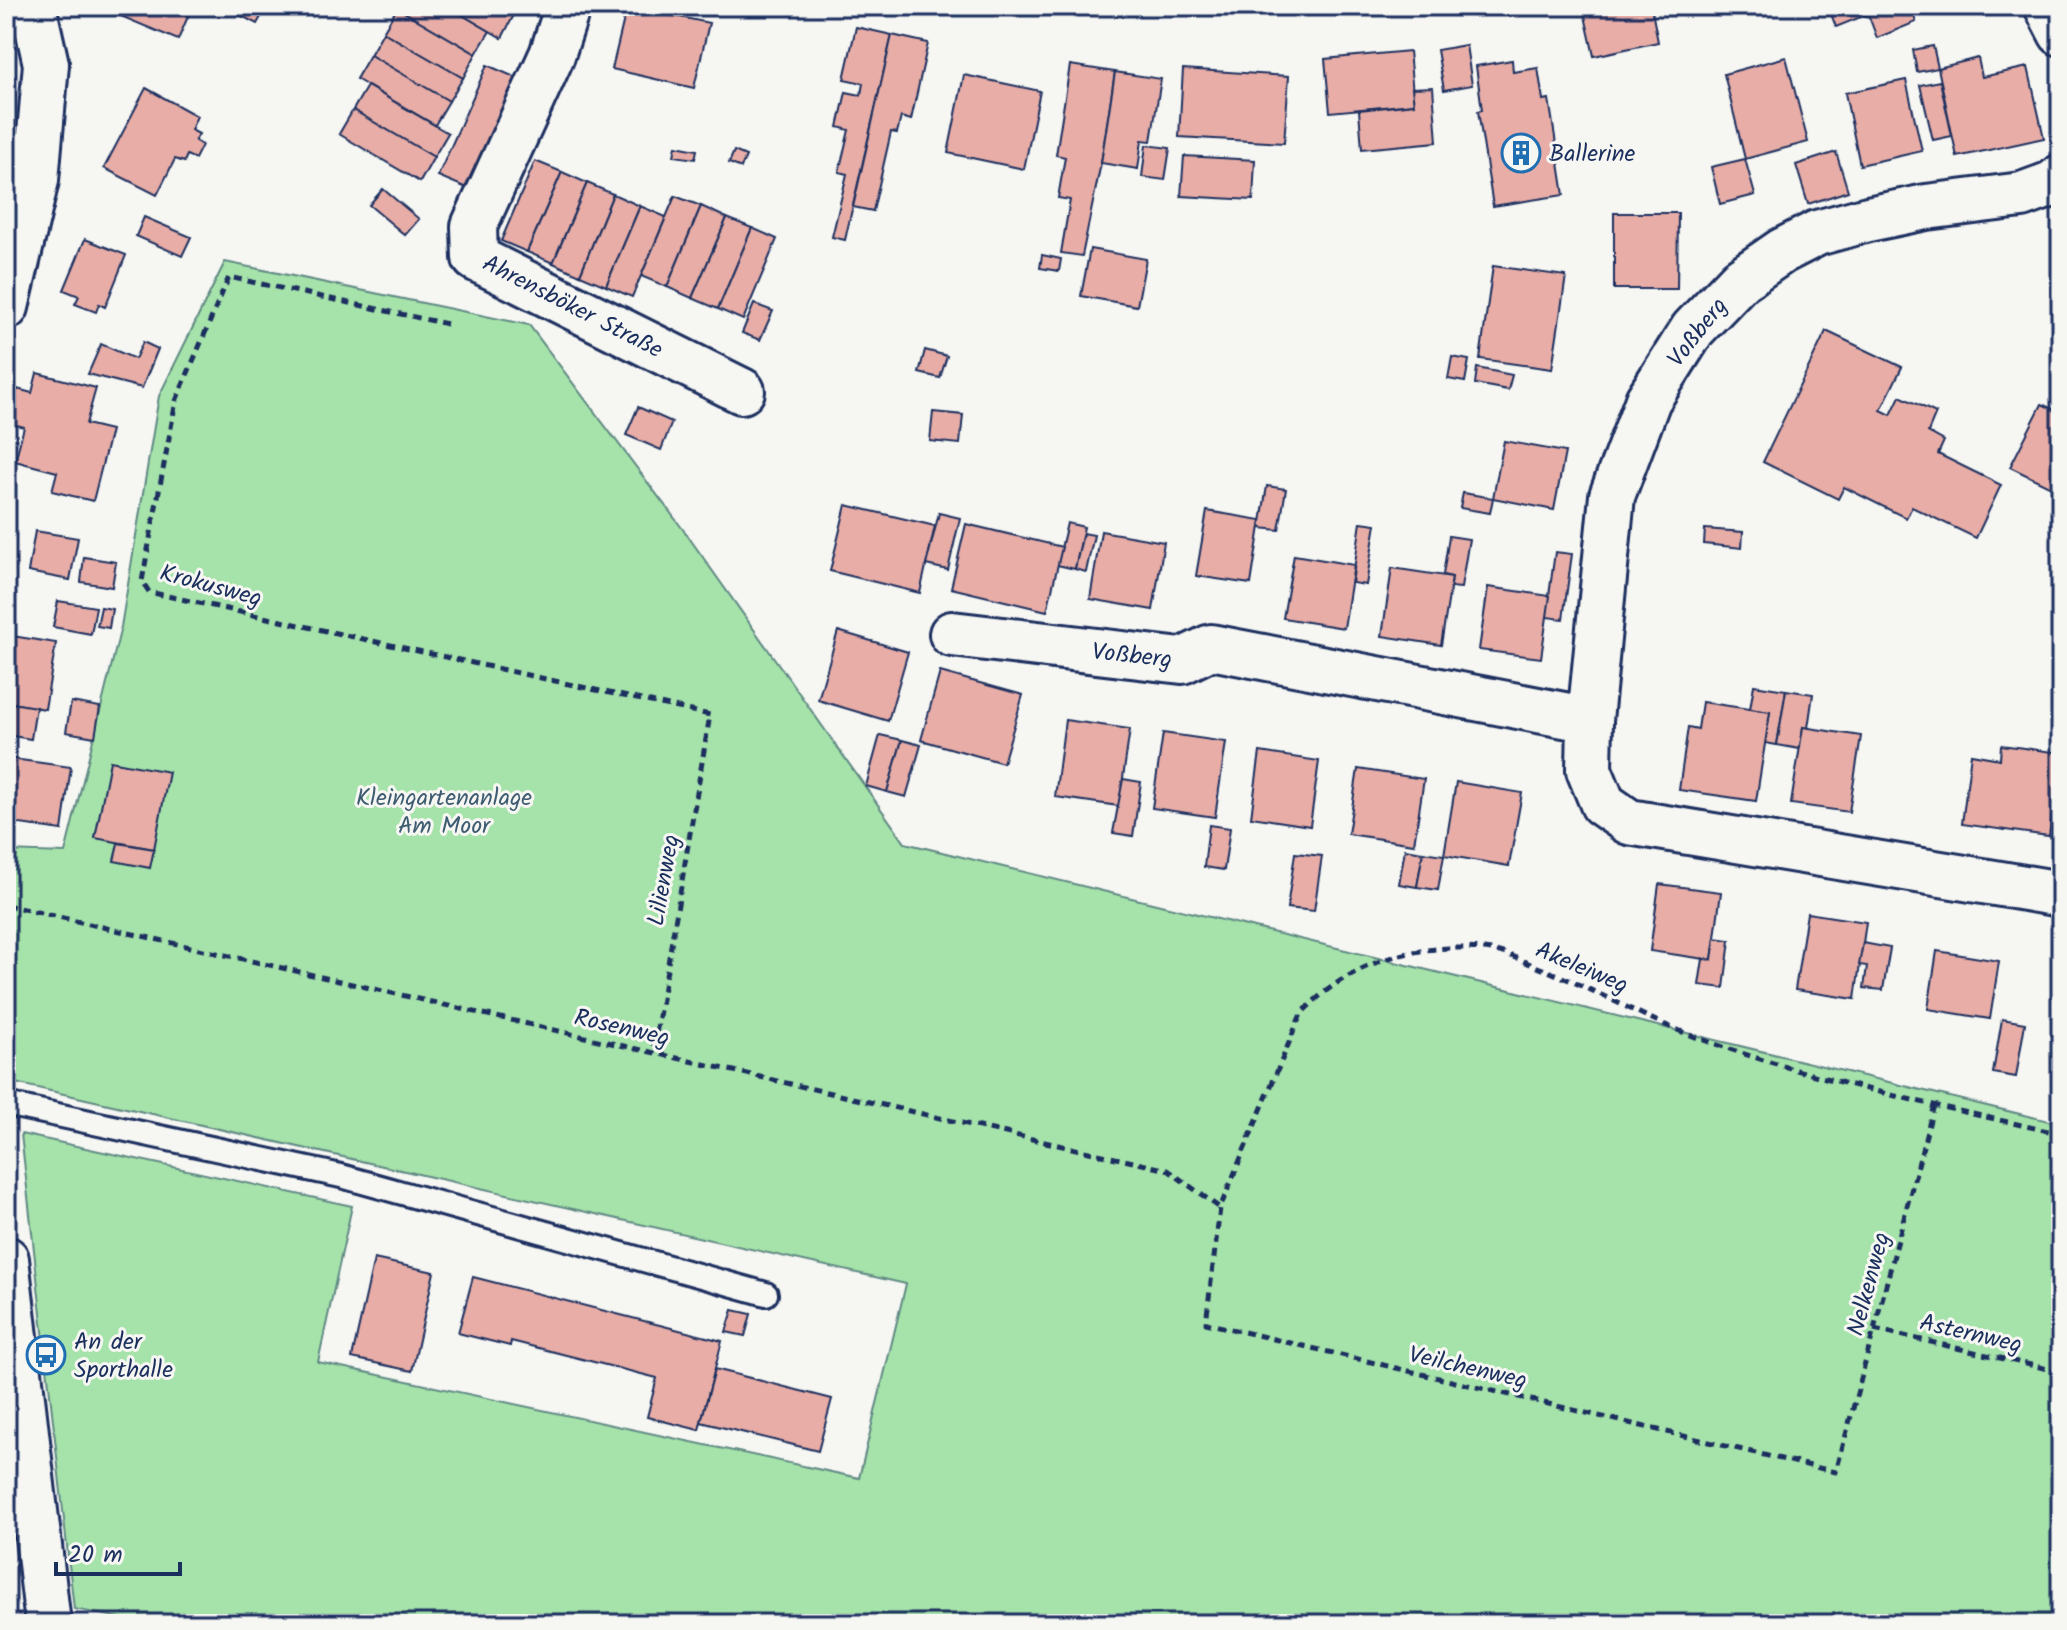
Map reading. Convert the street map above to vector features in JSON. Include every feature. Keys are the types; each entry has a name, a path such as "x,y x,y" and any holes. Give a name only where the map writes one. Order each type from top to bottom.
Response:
{"street":[{"path":"6,307 36,180 46,64 33,6"},
{"name":"Ahrensböker Straße","path":"568,6 552,55 474,226 475,258 742,391"},
{"path":"2047,6 2061,33"},
{"name":"Voßberg","path":"2061,177 2052,184 2022,195 1926,207 1817,233 1782,251 1740,280 1693,329 1648,400 1612,496 1590,720 1589,770 1603,804 1629,822 2061,894"},
{"name":"Voßberg","path":"952,634 1182,661 1211,647 1590,720"},
{"path":"6,1259 48,1624"}],"lane":[{"path":"6,1104 341,1176 766,1294"}],"path":[{"name":"Krokusweg","path":"447,324 229,277 176,401 142,581 149,592 710,715"},
{"name":"Lilienweg","path":"653,1052 710,715"},
{"name":"Rosenweg","path":"6,905 1168,1170 1220,1208"},
{"name":"Akeleiweg","path":"1220,1208 1301,1014 1321,993 1362,968 1402,954 1442,947 1488,949 1571,979 1684,1032 1828,1077 2061,1134"},
{"name":"Nelkenweg","path":"1836,1472 1934,1105"},
{"name":"Veilchenweg","path":"1220,1208 1206,1323 1836,1472"},
{"name":"Asternweg","path":"1874,1329 2061,1372"}],"green space":[{"name":"Kleingartenanlage Am Moor","path":"225,262 529,325 685,532 905,843 2061,1124 2061,1624 151,1624 74,1609 21,1134 352,1206 318,1362 859,1478 906,1284 15,1083 6,982 6,851 65,853 121,627 159,396"}],"building":[{"path":"105,6 169,6 189,14 178,40 104,9"},
{"path":"237,6 267,6 257,24 234,12"},
{"path":"398,6 447,6 490,31 476,54"},
{"path":"447,6 503,6 515,13 502,38"},
{"path":"627,6 709,23 694,88 612,69"},
{"path":"1651,6 1658,42 1594,56 1583,7"},
{"path":"1828,6 1910,6 1916,22 1877,38 1868,14 1836,27"},
{"path":"397,8 476,54 463,78 383,32"},
{"path":"856,27 892,35 845,240 832,237 847,174 839,172 849,130 838,127 846,92 861,95 863,83 844,79"},
{"path":"383,32 463,78 449,101 370,55"},
{"path":"892,35 928,43 911,120 901,117 897,133 891,132 873,211 853,207"},
{"path":"1466,45 1472,85 1444,90 1437,50"},
{"path":"1933,46 1938,68 1917,72 1913,50"},
{"path":"1409,51 1414,104 1330,112 1325,59"},
{"path":"370,55 449,101 435,125 356,79"},
{"path":"1786,57 1808,142 1745,159 1724,74"},
{"path":"1978,58 1982,77 2028,67 2044,138 1957,157 1938,68"},
{"name":"Ballerine","path":"1512,60 1513,72 1538,68 1543,100 1549,99 1564,195 1493,206 1478,111 1482,110 1476,66"},
{"path":"487,65 517,78 469,189 438,176"},
{"path":"1070,65 1115,72 1082,256 1061,253 1070,200 1058,198 1065,157 1056,155"},
{"path":"1183,69 1289,76 1284,143 1179,137"},
{"path":"1115,72 1161,79 1151,141 1142,140 1138,169 1101,163"},
{"path":"964,75 1040,91 1024,169 948,153"},
{"path":"1906,80 1922,151 1860,165 1845,93"},
{"path":"1940,81 1952,136 1933,140 1920,85"},
{"path":"367,86 448,133 434,157 353,110"},
{"path":"1433,87 1437,142 1362,149 1359,110 1414,104 1412,88"},
{"path":"146,88 197,116 191,130 199,134 195,141 202,145 195,159 187,155 184,162 175,159 157,195 104,168"},
{"path":"353,110 434,157 420,182 339,134"},
{"path":"1146,145 1170,148 1165,180 1142,177"},
{"path":"676,146 697,150 695,159 674,156"},
{"path":"734,151 746,156 741,168 729,163"},
{"path":"1836,152 1848,191 1808,204 1796,165"},
{"path":"1184,156 1255,160 1253,200 1181,196"},
{"path":"1745,159 1755,195 1720,204 1711,167"},
{"path":"535,161 562,172 527,252 501,241"},
{"path":"562,172 587,183 553,263 527,252"},
{"path":"587,183 613,194 580,275 553,263"},
{"path":"383,189 419,219 405,235 369,205"},
{"path":"613,194 640,206 606,286 580,275"},
{"path":"675,196 701,206 667,287 641,276"},
{"path":"640,206 666,217 632,297 606,286"},
{"path":"701,206 727,218 692,298 667,287"},
{"path":"1614,213 1678,213 1677,289 1614,289"},
{"path":"144,217 191,237 182,256 136,236"},
{"path":"727,218 752,228 718,309 692,298"},
{"path":"752,228 777,239 743,320 718,309"},
{"path":"85,239 126,255 105,307 99,304 96,312 75,304 79,296 64,290"},
{"path":"1090,249 1146,259 1137,306 1081,296"},
{"path":"1042,255 1061,259 1059,271 1040,268"},
{"path":"1493,266 1566,276 1552,369 1480,359"},
{"path":"754,304 773,311 760,340 742,333"},
{"path":"1826,331 1902,367 1881,410 1891,415 1900,396 1936,413 1928,432 1944,441 1938,454 2001,485 1976,538 1912,507 1906,518 1844,487 1838,499 1763,462"},
{"path":"143,342 158,349 142,388 88,374 101,344 135,359"},
{"path":"925,350 947,356 940,378 919,373"},
{"path":"1452,357 1469,360 1465,382 1448,379"},
{"path":"1477,368 1512,375 1508,390 1475,384"},
{"path":"37,373 96,388 86,424 111,430 93,501 52,491 57,472 15,461 24,427 9,423 17,389 32,393"},
{"path":"2042,404 2061,413 2061,466 2051,487 2010,467"},
{"path":"638,407 672,422 661,450 626,435"},
{"path":"933,412 963,415 960,444 930,441"},
{"path":"1504,441 1565,452 1554,510 1493,498"},
{"path":"1267,486 1286,489 1279,530 1260,528"},
{"path":"1463,493 1493,498 1490,513 1460,508"},
{"path":"846,505 935,526 920,593 830,571"},
{"path":"1207,511 1261,520 1251,584 1196,576"},
{"path":"939,513 960,518 948,570 926,565"},
{"path":"1361,522 1376,524 1366,585 1352,583"},
{"path":"1067,523 1084,527 1075,569 1057,565"},
{"path":"966,524 1062,547 1047,611 951,588"},
{"path":"1705,529 1743,532 1742,548 1704,544"},
{"path":"35,531 78,538 70,580 28,572"},
{"path":"1101,531 1164,542 1153,610 1090,599"},
{"path":"1083,533 1094,535 1086,572 1075,569"},
{"path":"1449,536 1469,539 1461,588 1450,587 1452,577 1443,575"},
{"path":"1555,552 1572,554 1563,619 1546,617"},
{"path":"1294,555 1354,565 1344,628 1283,618"},
{"path":"84,557 116,562 112,587 81,582"},
{"path":"1392,568 1452,577 1441,645 1382,636"},
{"path":"1488,587 1550,596 1541,658 1479,650"},
{"path":"58,601 96,607 91,634 53,627"},
{"path":"101,607 112,609 109,628 97,626"},
{"path":"838,631 908,652 888,721 818,700"},
{"path":"6,635 56,643 45,709 6,702"},
{"path":"940,672 1023,695 1003,763 921,740"},
{"path":"1754,685 1786,690 1777,745 1765,743 1770,712 1750,709"},
{"path":"1786,690 1813,694 1808,728 1803,727 1800,749 1777,745"},
{"path":"6,702 36,707 31,739 6,735"},
{"path":"71,702 100,707 95,737 66,732"},
{"path":"1702,702 1770,712 1756,801 1679,790 1688,727 1698,729"},
{"path":"1065,720 1130,729 1119,806 1055,797"},
{"path":"1803,727 1861,736 1849,812 1791,804"},
{"path":"1163,733 1226,742 1215,817 1152,808"},
{"path":"880,735 902,740 887,792 866,786"},
{"path":"902,740 921,745 906,797 887,792"},
{"path":"2001,745 2061,753 2049,836 1962,824 1971,754 2000,759"},
{"path":"1260,752 1319,761 1310,826 1251,817"},
{"path":"6,758 71,767 62,830 6,822"},
{"path":"110,761 169,772 154,849 95,838"},
{"path":"1358,769 1424,779 1414,844 1348,834"},
{"path":"1123,779 1141,782 1133,836 1113,833"},
{"path":"1456,782 1522,793 1509,866 1444,855"},
{"path":"1209,825 1230,828 1224,870 1204,867"},
{"path":"118,843 154,849 150,868 114,861"},
{"path":"1405,849 1423,852 1417,887 1399,884"},
{"path":"1423,852 1444,855 1438,890 1417,887"},
{"path":"1295,853 1322,856 1314,911 1287,908"},
{"path":"1659,884 1721,892 1712,960 1650,951"},
{"path":"1807,913 1866,922 1855,999 1795,990"},
{"path":"1715,938 1730,940 1724,988 1699,985 1703,959 1712,960"},
{"path":"1863,943 1890,948 1883,990 1864,988 1867,966 1859,965"},
{"path":"1937,951 1999,961 1990,1019 1928,1009"},
{"path":"2002,1019 2025,1023 2016,1077 1993,1073"},
{"path":"374,1259 434,1272 412,1371 352,1358"},
{"path":"473,1277 722,1341 699,1430 647,1417 657,1378 511,1341 510,1346 458,1333"},
{"path":"733,1310 751,1314 745,1336 726,1332"},
{"path":"715,1369 832,1399 818,1451 701,1422"}],"place":[{"name":"Ballerine","path":"1521,153"},
{"name":"An der Sporthalle","path":"46,1355"}]}
